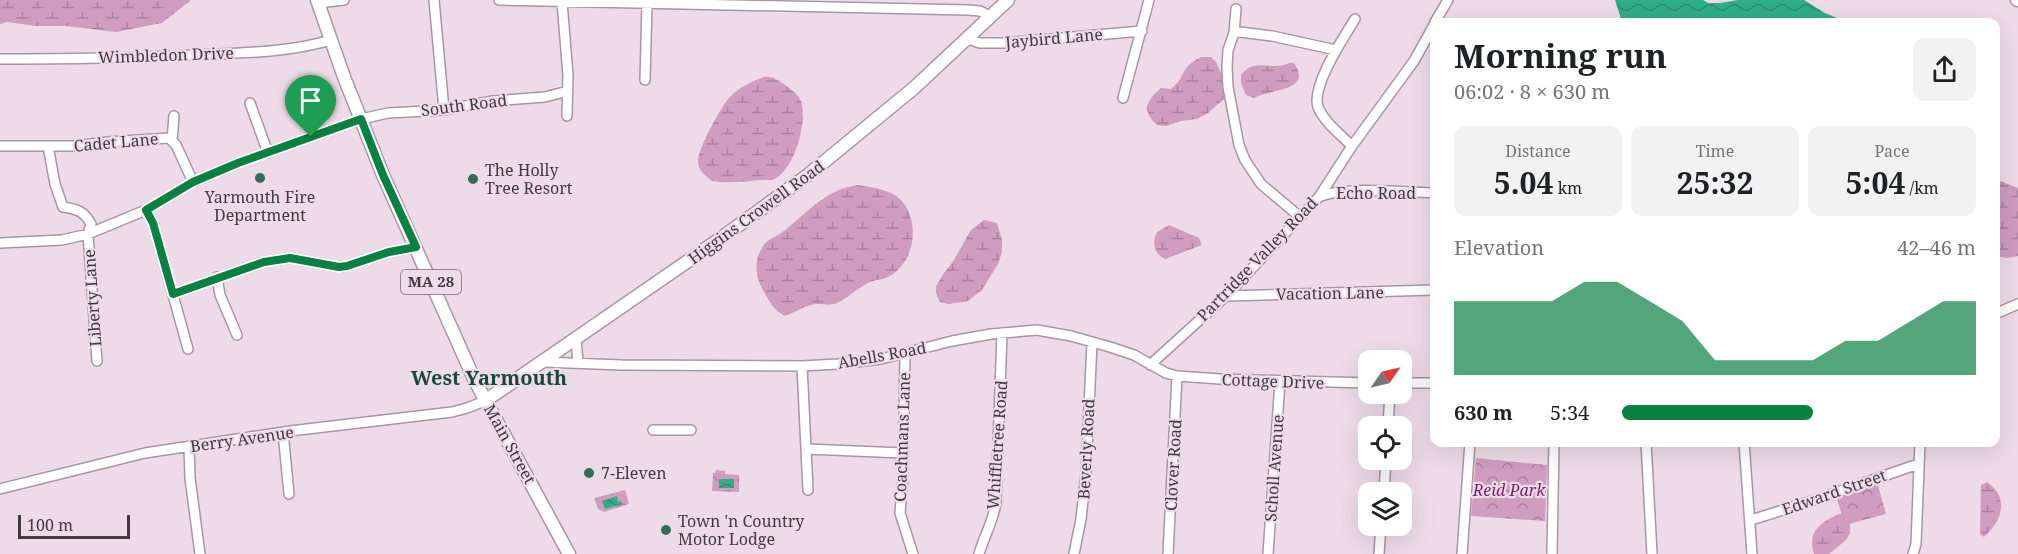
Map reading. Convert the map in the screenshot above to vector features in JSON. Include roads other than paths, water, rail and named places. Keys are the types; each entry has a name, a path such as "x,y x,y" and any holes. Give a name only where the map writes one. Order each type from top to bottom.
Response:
{"main road":[{"name":"Higgins Crowell Road","path":"485,401 808,175 887,111 1008,0"},
{"name":"Main Street","path":"318,2 383,175 485,401 569,554"}],"street":[{"path":"318,2 344,0"},
{"path":"434,0 444,110"},
{"path":"499,0 968,10 980,11 991,17"},
{"path":"1123,98 1149,0"},
{"name":"Partridge Valley Road","path":"1438,18 1448,0"},
{"path":"562,2 568,91 567,116"},
{"path":"645,80 647,4"},
{"path":"1236,9 1234,33 1228,50 1228,87 1239,145 1245,160 1261,184 1299,216"},
{"path":"1352,146 1334,128 1318,106 1317,95 1336,50 1355,19"},
{"name":"Jaybird Lane","path":"967,39 980,43 1004,43 1142,31"},
{"path":"1234,33 1272,36 1336,50"},
{"name":"Partridge Valley Road","path":"1150,365 1226,296 1319,196 1430,38"},
{"name":"Wimbledon Drive","path":"0,59 211,54 302,47 331,40"},
{"name":"South Road","path":"0,243 62,240 88,234 146,210 193,182 361,119 388,113 444,110 493,101 556,95 568,91"},
{"path":"250,103 267,153"},
{"path":"172,140 174,116"},
{"name":"Cadet Lane","path":"0,146 74,146 169,138 176,145 193,182"},
{"path":"48,146 55,184 63,207 77,209 86,215 92,224 88,234"},
{"name":"Echo Road","path":"1319,196 1344,191 1430,193"},
{"path":"146,210 153,223 188,349"},
{"name":"Liberty Lane","path":"88,234 97,361"},
{"path":"173,294 281,258 339,267 389,252 416,247"},
{"path":"217,278 220,295 237,334"},
{"name":"Vacation Lane","path":"1226,296 1430,290"},
{"path":"2000,312 2018,304"},
{"name":"Abells Road","path":"543,362 802,366 868,361 952,341 1036,330 1092,342 1134,355 1166,373 1177,376"},
{"name":"Whiffletree Road","path":"980,554 982,541 996,502 1002,333"},
{"path":"576,339 578,363"},
{"name":"Beverly Road","path":"1074,554 1086,473 1092,342"},
{"name":"Coachmans Lane","path":"905,354 900,513 913,554"},
{"path":"802,366 808,490"},
{"name":"Cottage Drive","path":"1177,376 1280,382 1358,383"},
{"name":"Clover Road","path":"1168,554 1177,376"},
{"name":"Scholl Avenue","path":"1268,554 1280,382"},
{"path":"1412,384 1430,383"},
{"name":"Berry Avenue","path":"0,489 145,453 283,432 452,412 485,401"},
{"path":"652,430 691,430"},
{"path":"283,432 289,494"},
{"path":"189,446 190,478 200,554"},
{"path":"1462,554 1470,447"},
{"path":"1552,554 1554,447"},
{"path":"1646,447 1652,554"},
{"path":"1744,447 1752,554"},
{"path":"1913,554 1916,544 1920,447"},
{"path":"806,449 903,453"},
{"name":"Edward Street","path":"1750,520 1918,464"},
{"path":"1379,554 1380,536"}],"water":[{"path":"1615,0 1703,0 1708,3 1720,3 1738,0 1804,0 1837,18 1621,18"},
{"path":"719,479 734,479 734,488 719,488"},
{"path":"617,496 618,502 621,501 622,504 605,509 602,501"}],"place":[{"name":"Yarmouth Fire Department","path":"260,178"},
{"name":"The Holly Tree Resort","path":"473,179"},
{"name":"7-Eleven","path":"589,473"},
{"name":"Town 'n Country Motor Lodge","path":"666,530"}],"district":[{"name":"West Yarmouth","path":"489,378"}],"park label":[{"name":"Reid Park","path":"1509,490"}]}
